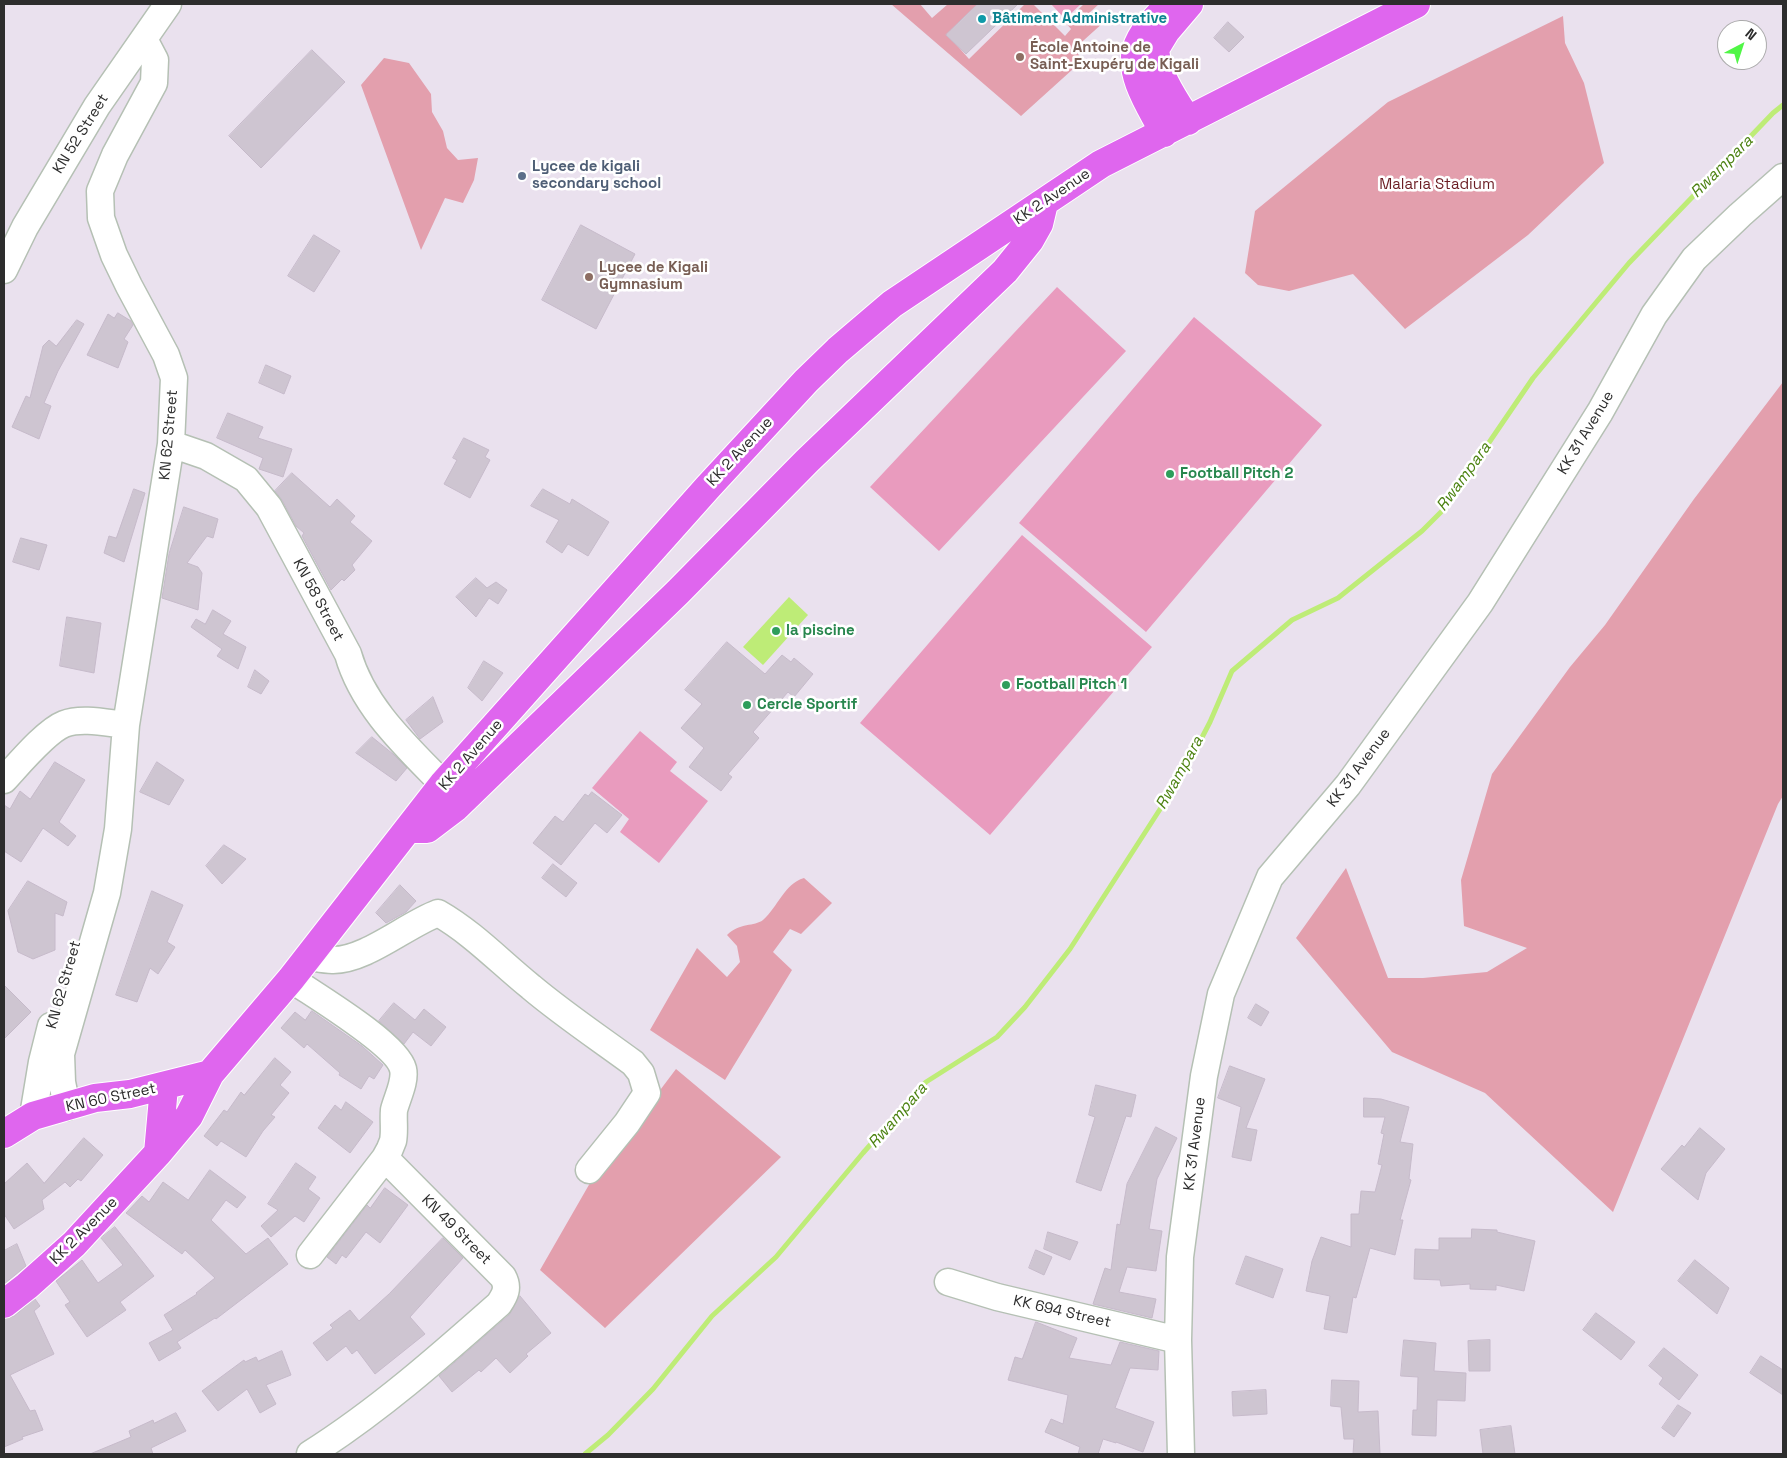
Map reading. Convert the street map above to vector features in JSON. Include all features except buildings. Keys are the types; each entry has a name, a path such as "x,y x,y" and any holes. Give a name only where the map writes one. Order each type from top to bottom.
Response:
{"main road":[{"path":"1164,133 1146,98 1134,61 1136,51 1143,36 1170,4"},
{"path":"1188,120 1171,94 1159,68 1155,49 1166,31 1189,4"},
{"name":"KK 2 Avenue","path":"4,1304 74,1244 158,1152 189,1116 210,1074 309,957 444,784 708,487 806,381 838,350 892,304 1101,164 1416,4"},
{"path":"408,829 428,829 456,807 678,592 806,461 1005,271 1030,240 1040,224 1044,203"},
{"path":"158,1152 164,1087 210,1074"},
{"name":"KN 60 Street","path":"4,1134 33,1116 95,1098 130,1094 164,1087"}],"street":[{"name":"KN 52 Street","path":"4,270 25,227 92,114 168,4"},
{"name":"KN 62 Street","path":"67,1107 62,1082 60,1054 107,894 118,829 126,725 171,444 174,378 166,355 114,255 101,218 100,191 115,155 154,83 154,60 144,39"},
{"name":"KK 31 Avenue","path":"1181,1454 1178,1340 1180,1257 1204,1076 1221,994 1270,877 1348,785 1480,603 1600,412 1654,316 1694,259 1783,177"},
{"name":"KN 58 Street","path":"171,444 206,456 228,467 246,479 269,507 348,654 352,671 374,708 405,745 444,784"},
{"path":"4,780 46,736 63,724 82,721 126,725"},
{"name":"KN 62 Street","path":"33,1116 42,1062 61,989 81,928 112,859"},
{"path":"309,957 334,960 364,953 424,918 438,913 455,922 530,987 633,1063 641,1073 647,1093 627,1123 588,1170"},
{"path":"291,979 368,1032 394,1054 403,1068 403,1077 393,1118 393,1140 385,1158 310,1255"},
{"name":"KN 49 Street","path":"310,1454 384,1403 499,1304 506,1294 507,1284 503,1277 385,1158"},
{"name":"KK 694 Street","path":"948,1282 997,1297 1178,1340"}],"green space":[{"name":"École Antoine de Saint-Exupéry de Kigali","path":"891,4 920,4 932,18 948,4 978,4 947,34 969,59 1025,4 1033,4 1065,36 1071,29 1065,22 1084,4 1099,4 1077,24 1094,11 1104,22 1074,49 1083,60 1021,116"},
{"name":"Malaria Stadium","path":"1563,16 1565,43 1584,83 1604,163 1528,235 1405,329 1353,274 1289,291 1258,285 1245,273 1255,211 1388,102"},
{"path":"384,58 409,63 431,94 432,112 443,131 447,148 458,160 478,158 474,180 463,203 445,198 421,250 361,85"},
{"path":"1783,382 1783,796 1778,804 1613,1212 1485,1093 1392,1052 1296,938 1346,868 1388,978 1423,978 1487,972 1527,948 1464,926 1461,880 1492,774 1570,667 1605,625 1694,499"},
{"path":"804,878 832,903 801,934 790,929 773,952 792,970 725,1080 650,1030 697,948 727,977 740,962 737,946 727,935 737,928 763,920 786,890"},
{"path":"676,1069 781,1157 605,1328 540,1270 590,1183"}],"shaded area":[{"path":"1051,4 1081,4 1065,19"},
{"path":"1057,287 1126,351 939,551 870,487"},
{"name":"Football Pitch 2","path":"1194,317 1322,425 1146,632 1019,523"},
{"name":"Football Pitch 1","path":"1022,535 1152,647 990,835 860,723"},
{"name":"la piscine","path":"789,597 808,615 763,665 743,647"},
{"path":"640,731 677,762 670,771 708,801 659,863 620,832 629,819 592,788"}],"waterway":[{"name":"Rwampara","path":"585,1454 608,1435 653,1389 712,1316 776,1257 863,1153 926,1082 997,1037 1025,1007 1070,949 1184,772 1210,722 1232,671 1292,620 1338,598 1422,531 1443,510 1533,378 1629,263 1773,113 1783,105"}],"place":[{"name":"Bâtiment Administrative","path":"982,19"},
{"name":"École Antoine de Saint-Exupéry de Kigali","path":"1020,57"},
{"name":"Lycee de kigali secondary school","path":"522,176"},
{"name":"Lycee de Kigali Gymnasium","path":"589,277"},
{"name":"Football Pitch 2","path":"1170,474"},
{"name":"la piscine","path":"776,631"},
{"name":"Football Pitch 1","path":"1006,685"},
{"name":"Cercle Sportif","path":"747,705"}]}
